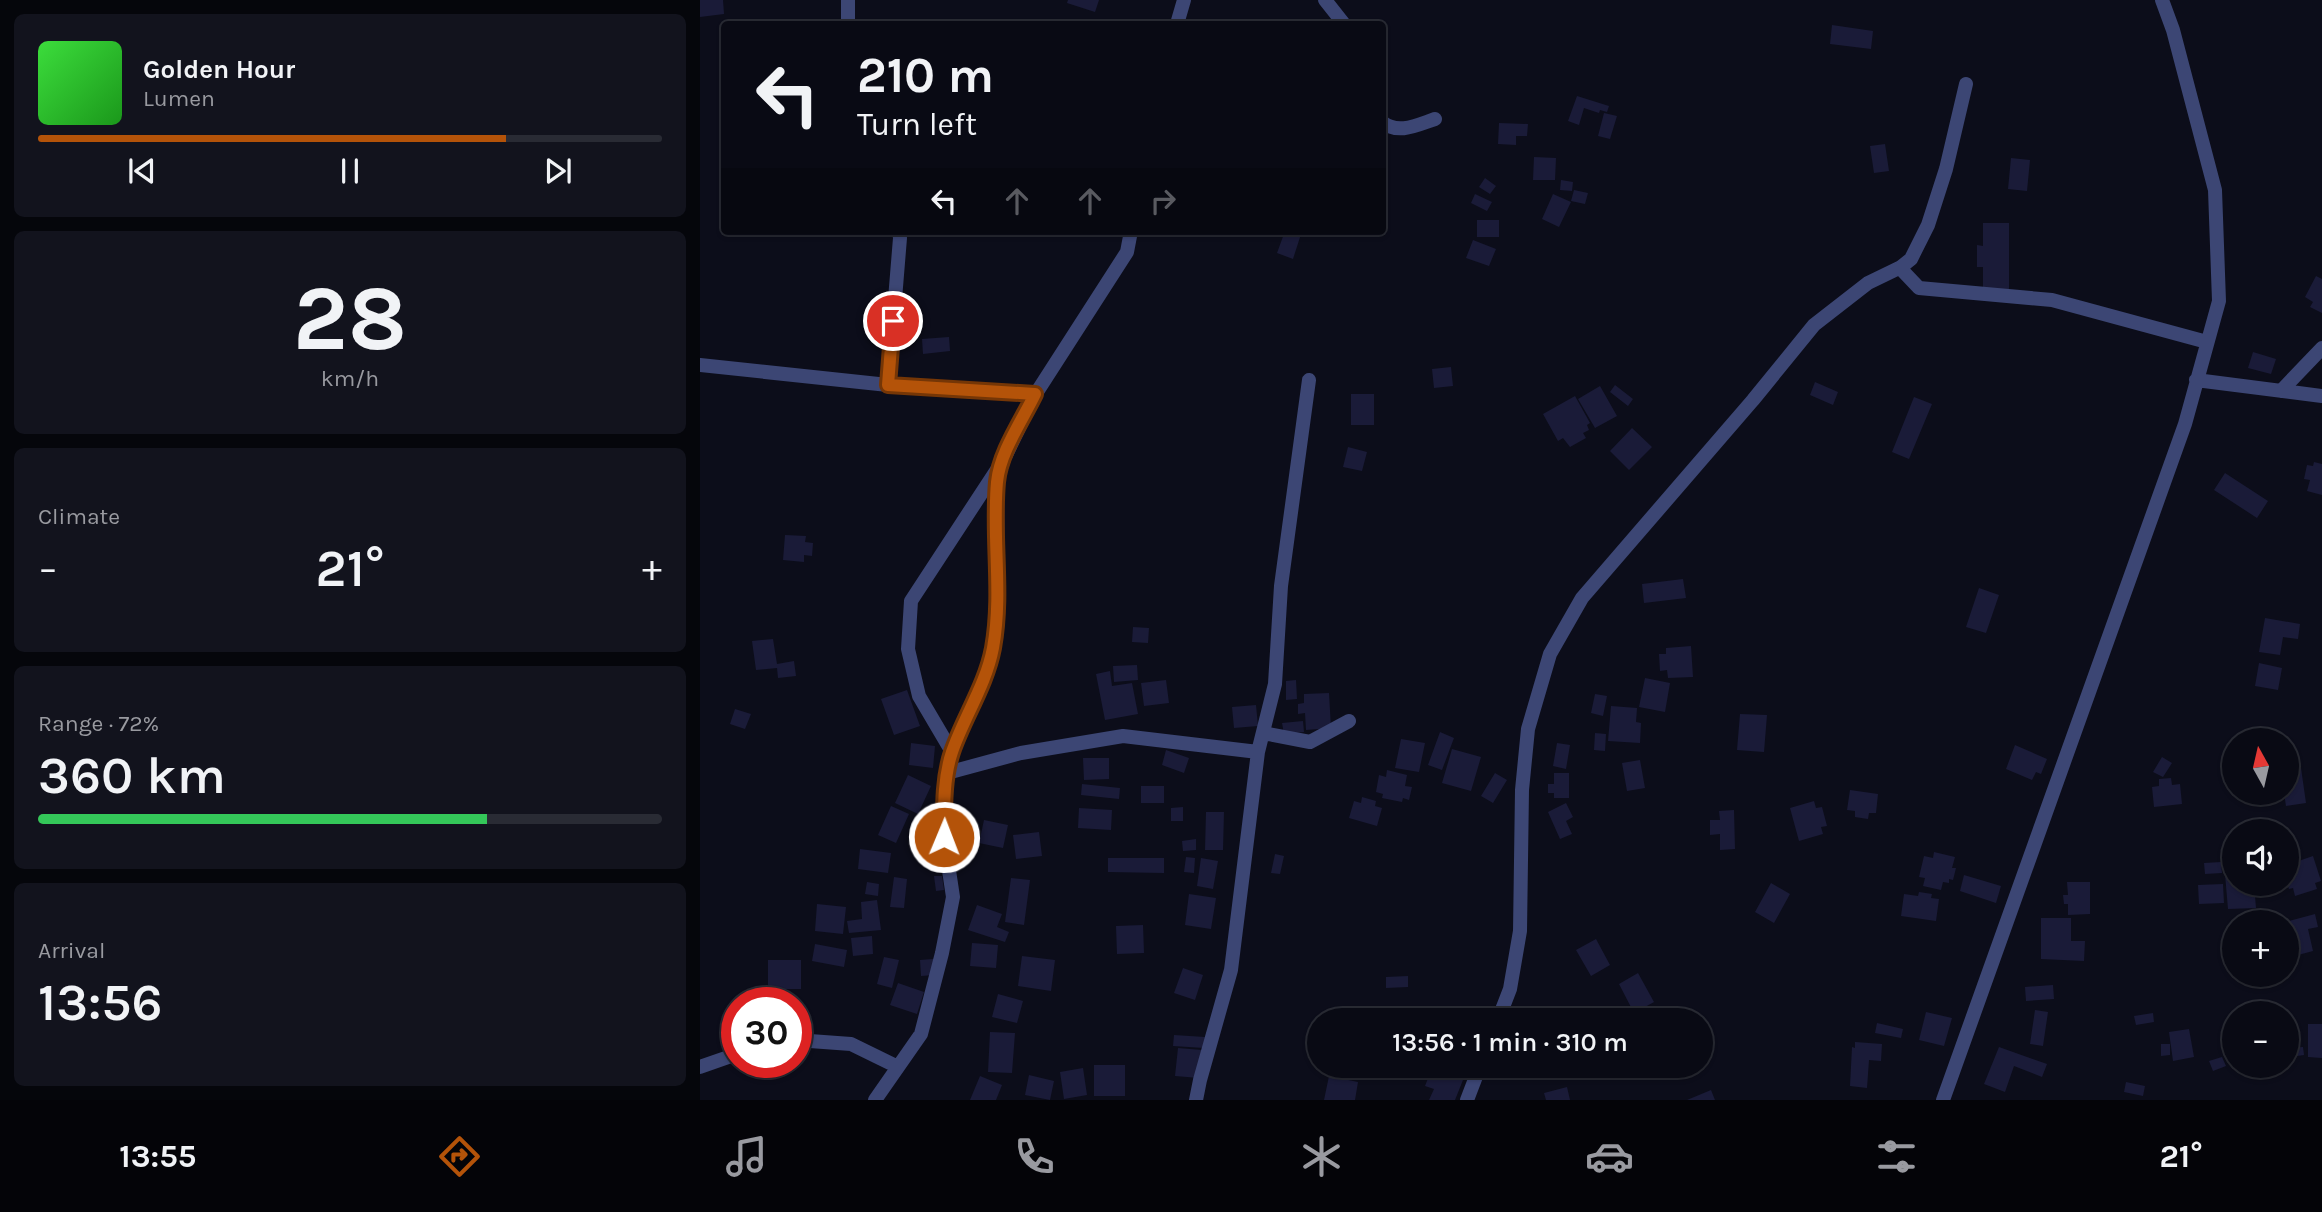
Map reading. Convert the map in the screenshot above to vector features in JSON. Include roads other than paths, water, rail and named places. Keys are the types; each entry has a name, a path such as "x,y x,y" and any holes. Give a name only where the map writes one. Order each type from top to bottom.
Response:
{"street":[{"path":"848,0 848,21"},
{"path":"1178,21 1184,0"},
{"path":"1325,0 1342,21"},
{"path":"1943,1100 2185,424 2219,301 2215,190 2173,30 2162,0"},
{"path":"1503,1008 1510,989 1520,931 1522,790 1528,729 1550,654 1581,598 1814,325 1868,284 1900,268 1911,259 1928,225 1946,169 1966,84"},
{"path":"1386,125 1390,128 1409,128 1435,119"},
{"path":"888,385 900,235"},
{"path":"953,752 919,696 908,649 911,601 1004,459 1035,394 1127,252 1130,235"},
{"path":"1900,268 1919,288 2052,300 2207,342"},
{"path":"2281,391 2322,348"},
{"path":"700,365 888,385 1035,394"},
{"path":"1196,1100 1231,970 1258,752 1275,684 1281,586 1308,380"},
{"path":"2196,380 2322,396"},
{"path":"875,1100 921,1034 942,953 953,897 944,837 947,773 992,651 998,612 998,481 1004,459"},
{"path":"1263,733 1310,742 1349,721"},
{"path":"947,773 1021,753 1123,736 1258,752"},
{"path":"812,1041 851,1044 898,1067"},
{"path":"700,1067 721,1060"},
{"path":"1467,1100 1475,1078"}]}
